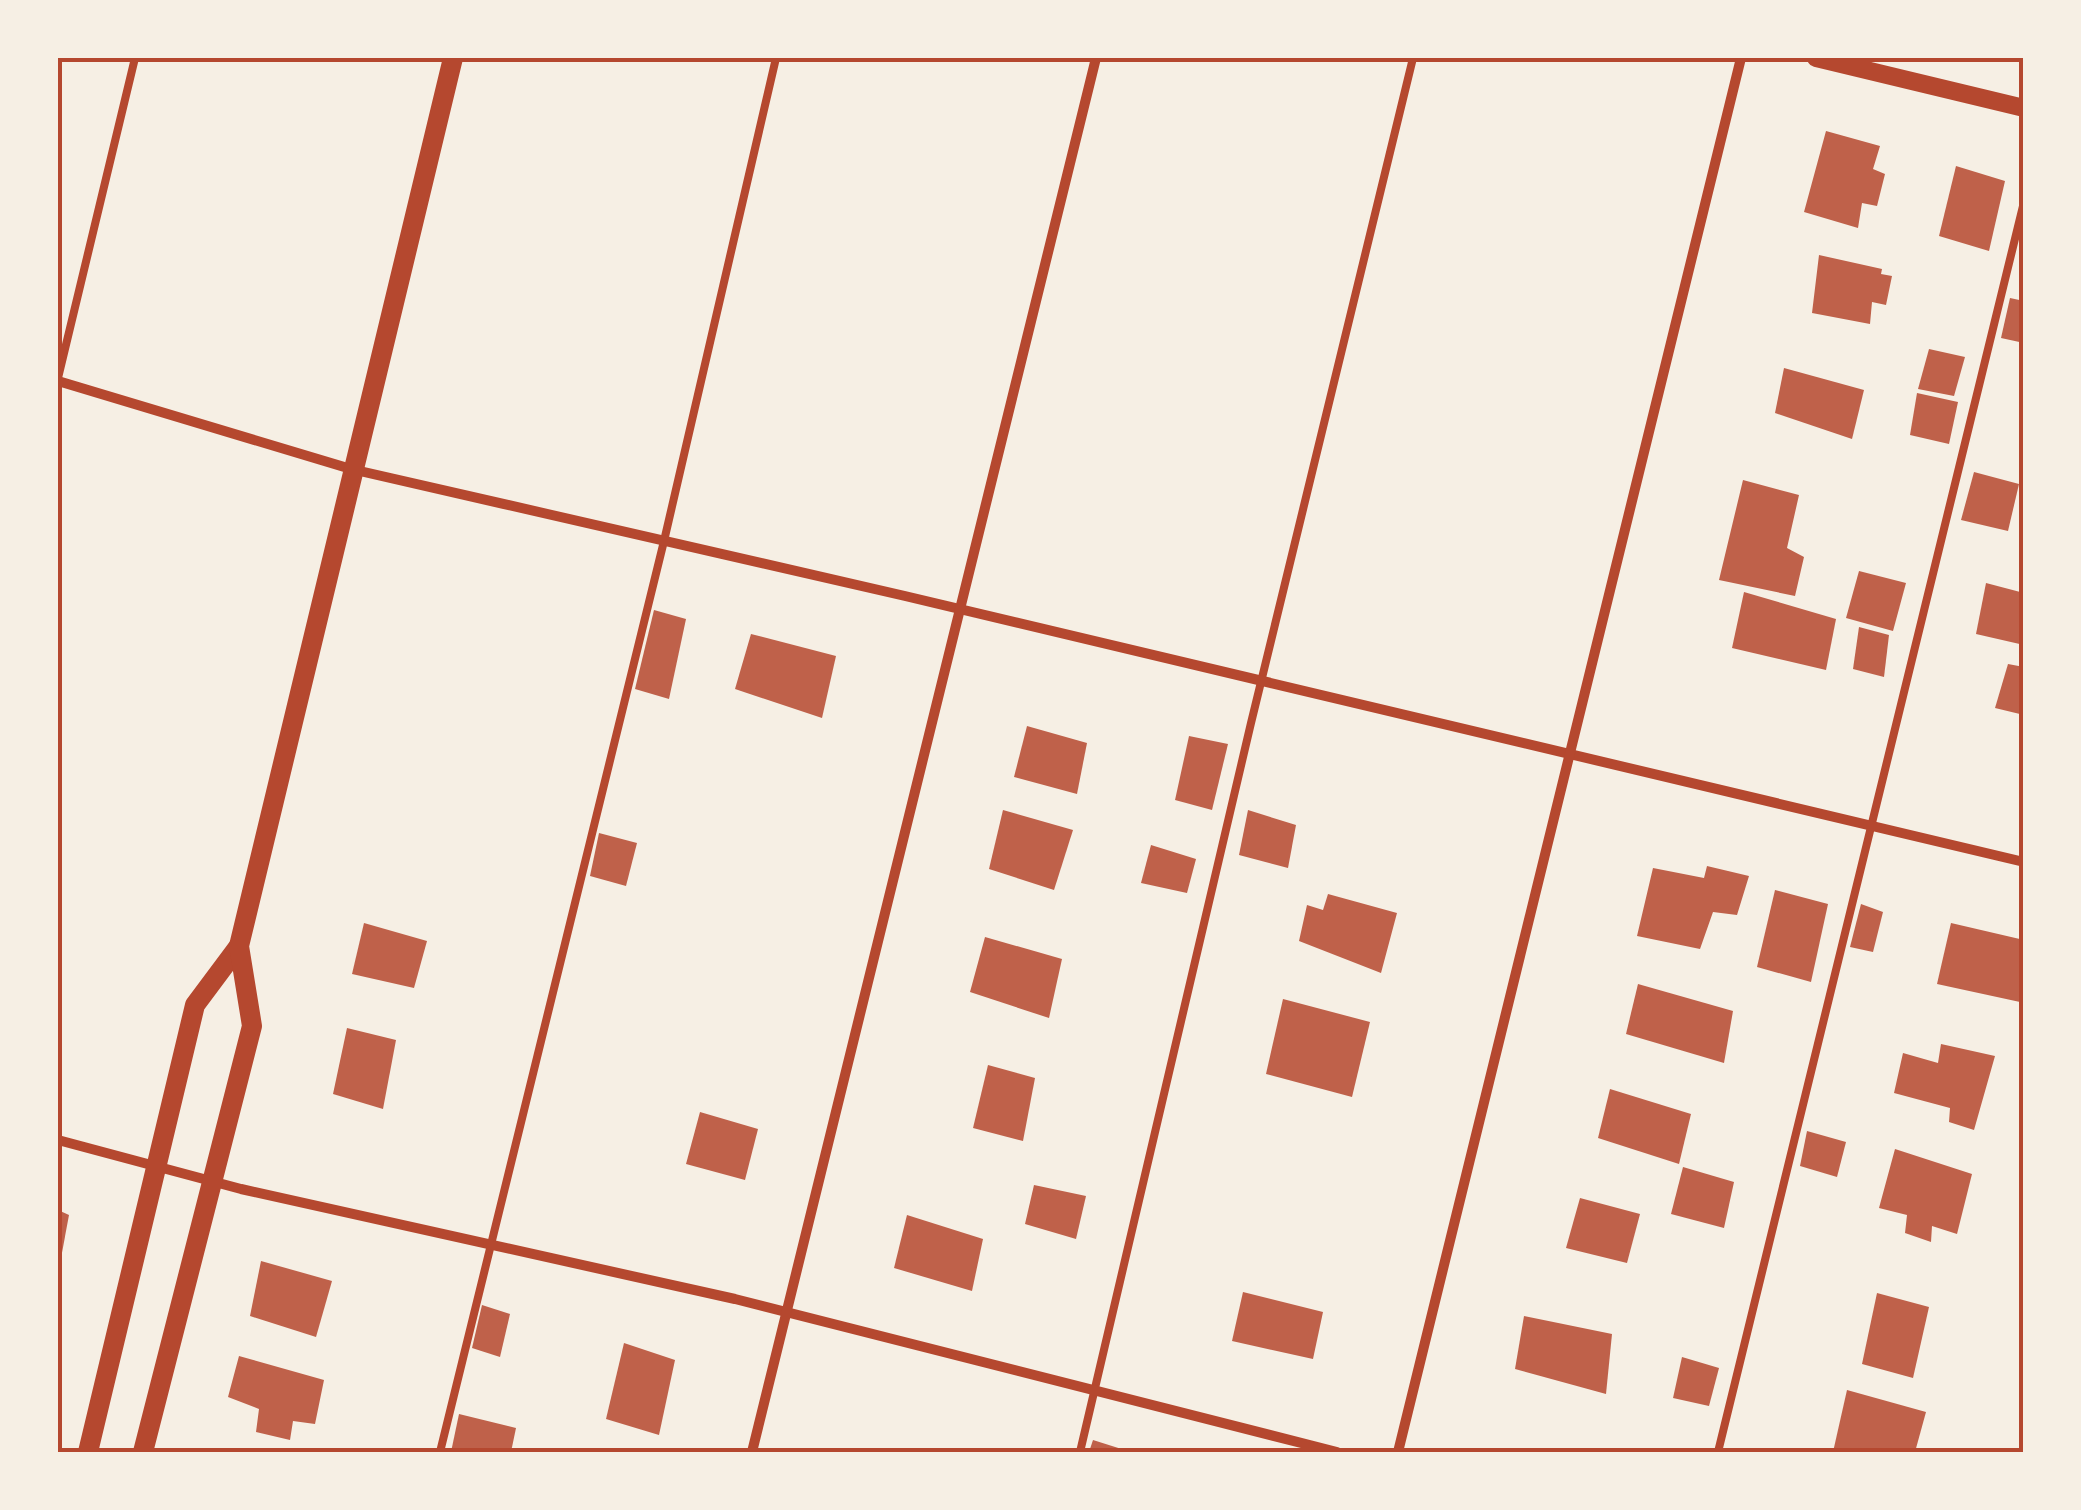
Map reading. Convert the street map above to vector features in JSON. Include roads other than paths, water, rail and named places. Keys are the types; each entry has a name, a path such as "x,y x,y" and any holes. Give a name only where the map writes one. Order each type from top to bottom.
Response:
{"main road":[{"path":"143,1452 252,1026 239,946 453,58"},
{"path":"88,1452 195,1005 239,946"}],"street":[{"path":"752,1452 1096,58"},
{"path":"1398,1452 1742,58"},
{"path":"1816,58 2024,108"},
{"path":"58,379 352,469 2024,862"},
{"path":"58,1140 211,1180 787,1312 1337,1452"}],"lane":[{"path":"58,379 135,58"},
{"path":"440,1452 664,540 776,58"},
{"path":"1080,1452 1261,681 1413,58"},
{"path":"1718,1452 2024,202"}]}
